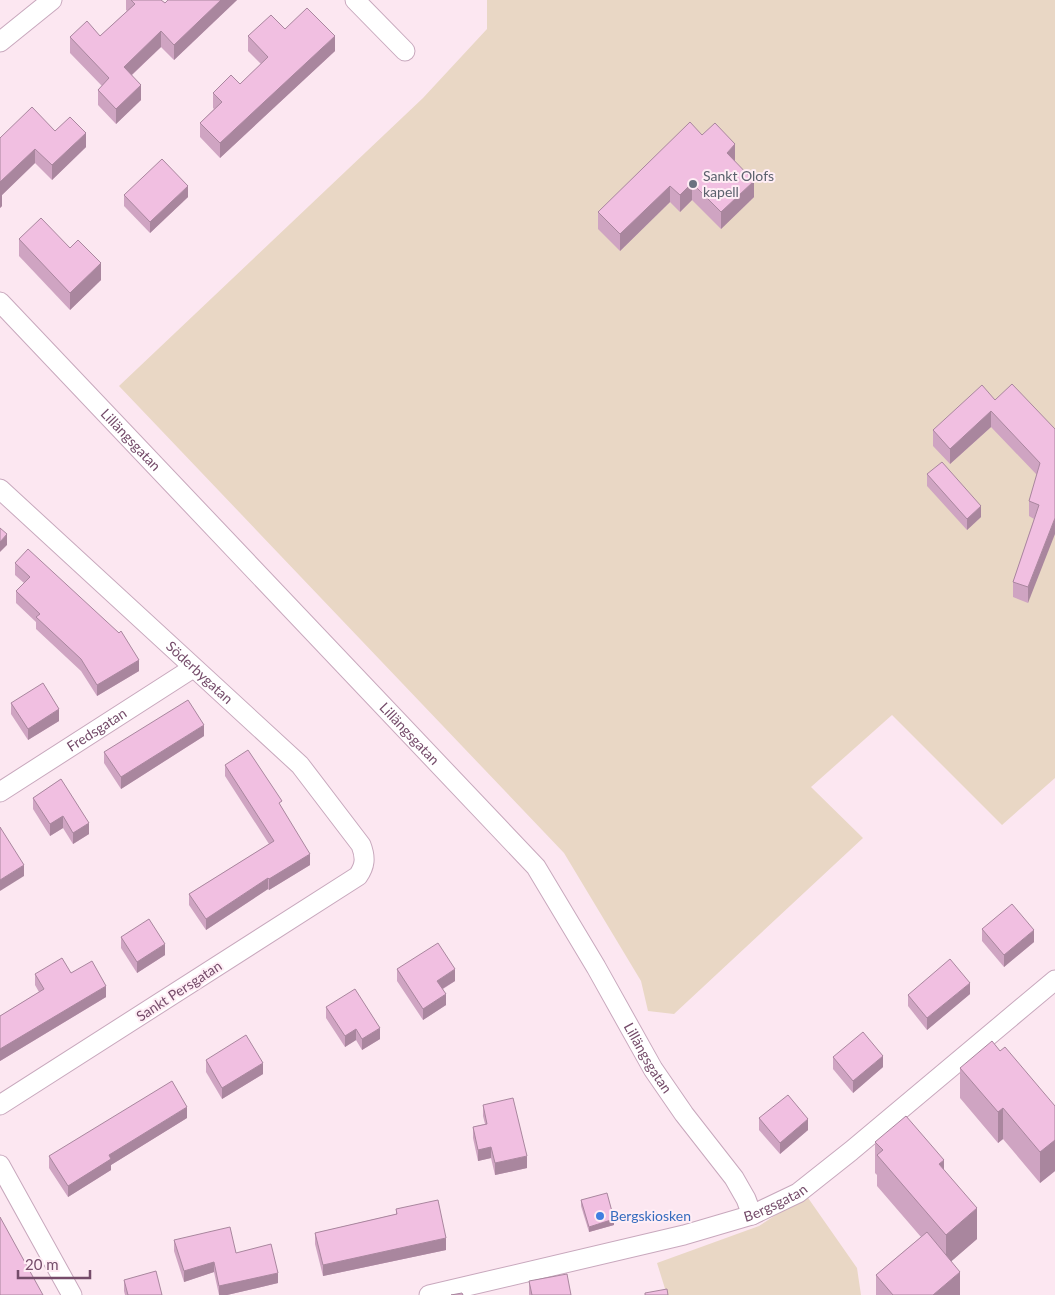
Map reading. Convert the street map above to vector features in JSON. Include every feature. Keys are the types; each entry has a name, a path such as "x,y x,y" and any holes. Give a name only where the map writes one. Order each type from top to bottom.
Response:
{"street":[{"path":"0,42 52,0"},
{"path":"355,0 405,51"},
{"name":"Lillängsgatan","path":"0,302 536,867 596,967 653,1069 684,1114 734,1178 746,1199 752,1215"},
{"name":"Söderbygatan","path":"0,489 300,765 361,846 364,853 364,867 358,876"},
{"name":"Fredsgatan","path":"0,792 193,668"},
{"name":"Sankt Persgatan","path":"0,1106 358,876"},
{"name":"Bergsgatan","path":"429,1295 684,1235 752,1215 803,1189 1055,980"},
{"path":"0,1165 72,1295"}],"shaded area":[{"path":"487,0 1055,0 1055,778 1002,825 892,715 811,787 863,838 674,1014 648,1011 641,981 564,853 119,386 423,98 487,29"},
{"path":"806,1195 857,1268 861,1295 667,1295 657,1263 759,1226"}],"building":[{"path":"131,0 161,0 165,3 168,0 221,0 174,45 161,31 124,67 141,85 116,109 98,90 109,78 70,37 87,21 100,36 135,4"},
{"path":"307,8 335,36 220,143 200,123 222,102 213,93 231,75 240,84 268,57 248,36 271,15 285,29"},
{"path":"32,107 55,131 70,117 86,133 52,165 35,149 0,182 0,138"},
{"name":"Sankt Olofs kapell","path":"690,122 702,135 715,123 735,144 727,153 754,181 721,212 692,183 680,195 670,186 620,234 598,212"},
{"path":"162,159 188,186 150,222 124,195"},
{"path":"41,218 70,248 78,240 101,263 70,293 19,239"},
{"path":"1012,384 1055,429 1055,518 1028,587 1013,582 1039,505 1029,501 1040,463 991,411 950,449 933,430 982,385 995,400"},
{"path":"942,462 981,506 967,519 927,474"},
{"path":"0,528 7,534 0,542"},
{"path":"28,549 119,633 121,631 139,660 97,685 81,659 36,617 40,614 16,591 30,577 15,563"},
{"path":"43,683 59,709 28,729 11,703"},
{"path":"188,700 204,725 121,777 104,752"},
{"path":"248,750 282,801 279,803 310,854 268,878 206,919 189,894 274,841 225,765"},
{"path":"61,779 89,823 73,833 63,816 50,824 33,798"},
{"path":"0,827 24,865 0,880"},
{"path":"1012,904 1034,930 1004,955 982,929"},
{"path":"149,919 165,944 137,962 121,937"},
{"path":"438,943 455,969 437,981 446,994 423,1009 397,969"},
{"path":"62,958 71,973 92,961 106,986 0,1049 0,1016 44,989 35,974"},
{"path":"950,959 970,983 927,1018 908,995"},
{"path":"355,989 380,1028 362,1039 356,1029 345,1036 326,1007"},
{"path":"863,1032 883,1056 853,1081 833,1057"},
{"path":"246,1035 263,1063 222,1088 206,1060"},
{"path":"992,1041 1000,1051 1005,1047 1055,1106 1055,1140 1040,1152 1003,1108 998,1112 960,1068"},
{"path":"172,1081 187,1107 109,1155 111,1159 68,1186 49,1156"},
{"path":"788,1095 808,1119 780,1143 759,1118"},
{"path":"513,1098 527,1156 495,1163 491,1147 478,1150 473,1127 487,1124 483,1105"},
{"path":"906,1116 944,1160 939,1164 977,1208 946,1235 877,1155 883,1150 875,1142"},
{"path":"607,1193 614,1219 589,1227 581,1200"},
{"path":"438,1200 446,1238 323,1265 315,1233 397,1214 396,1209"},
{"path":"0,1217 43,1295 0,1295"},
{"path":"230,1227 236,1253 271,1244 278,1273 219,1286 214,1262 184,1271 174,1240"},
{"path":"927,1232 960,1272 933,1295 893,1295 876,1275"},
{"path":"156,1271 162,1295 128,1295 124,1280"},
{"path":"567,1274 571,1295 532,1295 529,1281"},
{"path":"667,1289 668,1295 645,1295 645,1293"}],"place":[{"name":"Sankt Olofs kapell","path":"693,184"},
{"name":"Bergskiosken","path":"600,1216"}]}
